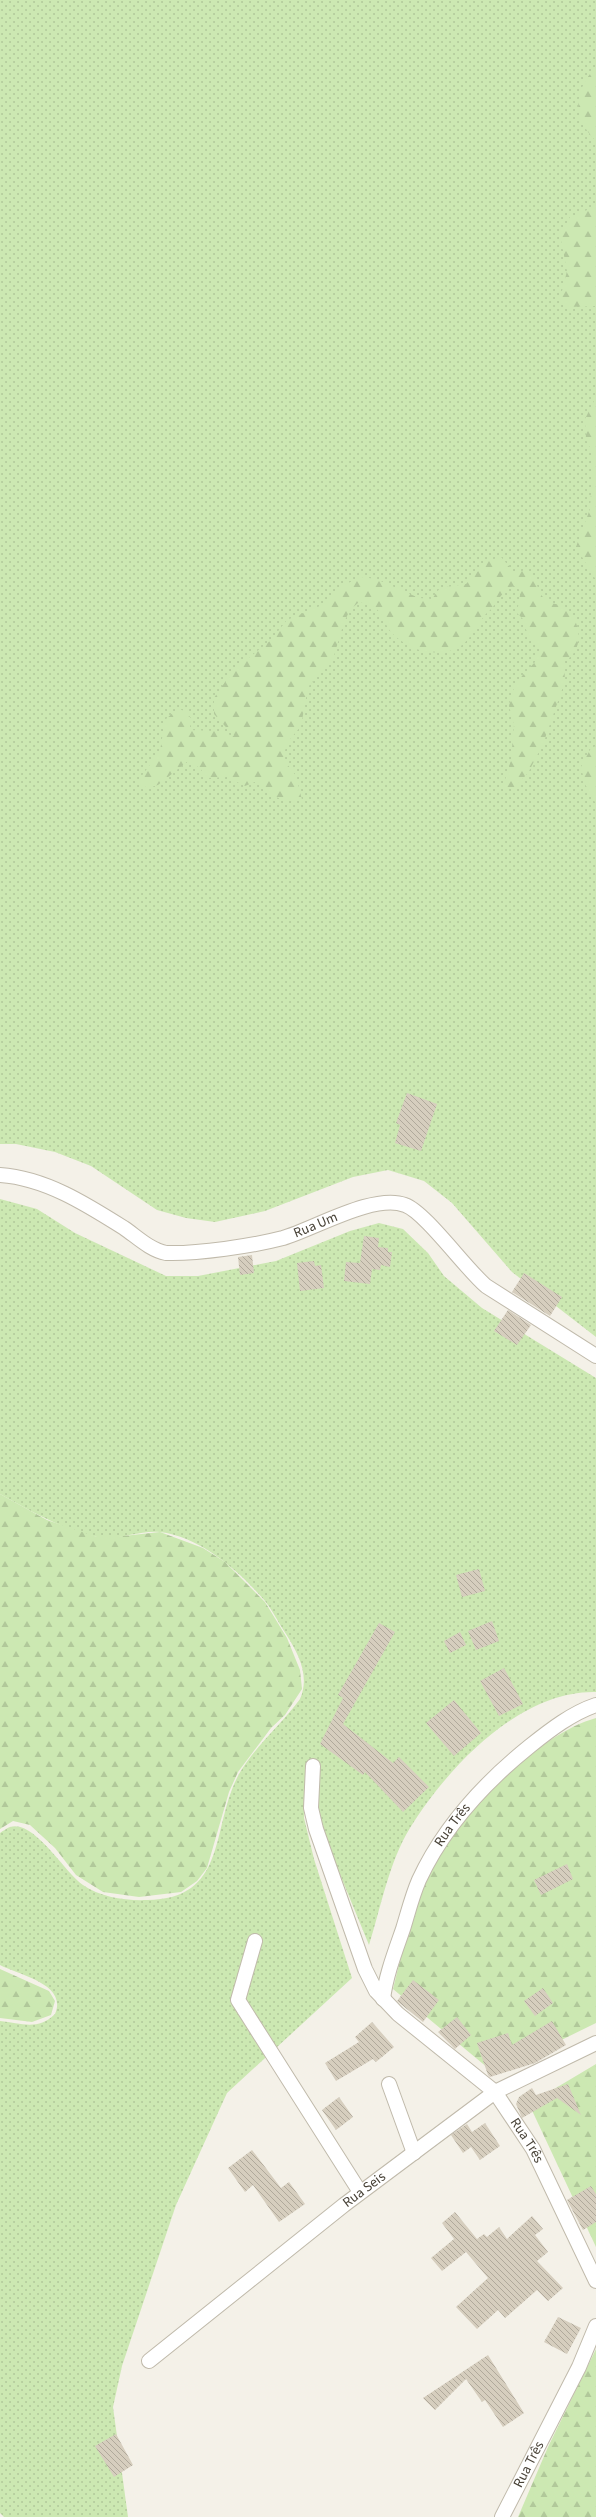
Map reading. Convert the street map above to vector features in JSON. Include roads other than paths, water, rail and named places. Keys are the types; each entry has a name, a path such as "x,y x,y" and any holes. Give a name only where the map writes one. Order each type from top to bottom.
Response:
{"street":[{"name":"Rua Um","path":"0,1175 18,1176 59,1191 106,1217 155,1249 166,1253 259,1244 307,1230 374,1204 393,1202 406,1205 429,1225 472,1274 486,1286 596,1356"},
{"name":"Rua Três","path":"383,1999 389,1974 418,1882 439,1844 486,1784 512,1760 561,1723 596,1705"},
{"name":"Rua Três","path":"313,1766 311,1808 316,1829 369,1980 383,1999 495,2092 533,2149 596,2281"},
{"path":"255,1941 238,2000 360,2192"},
{"name":"Rua Seis","path":"149,2361 360,2192 495,2092 596,2043"},
{"path":"389,2084 414,2153"},
{"name":"Rua Três","path":"502,2517 579,2367 596,2326"}]}
